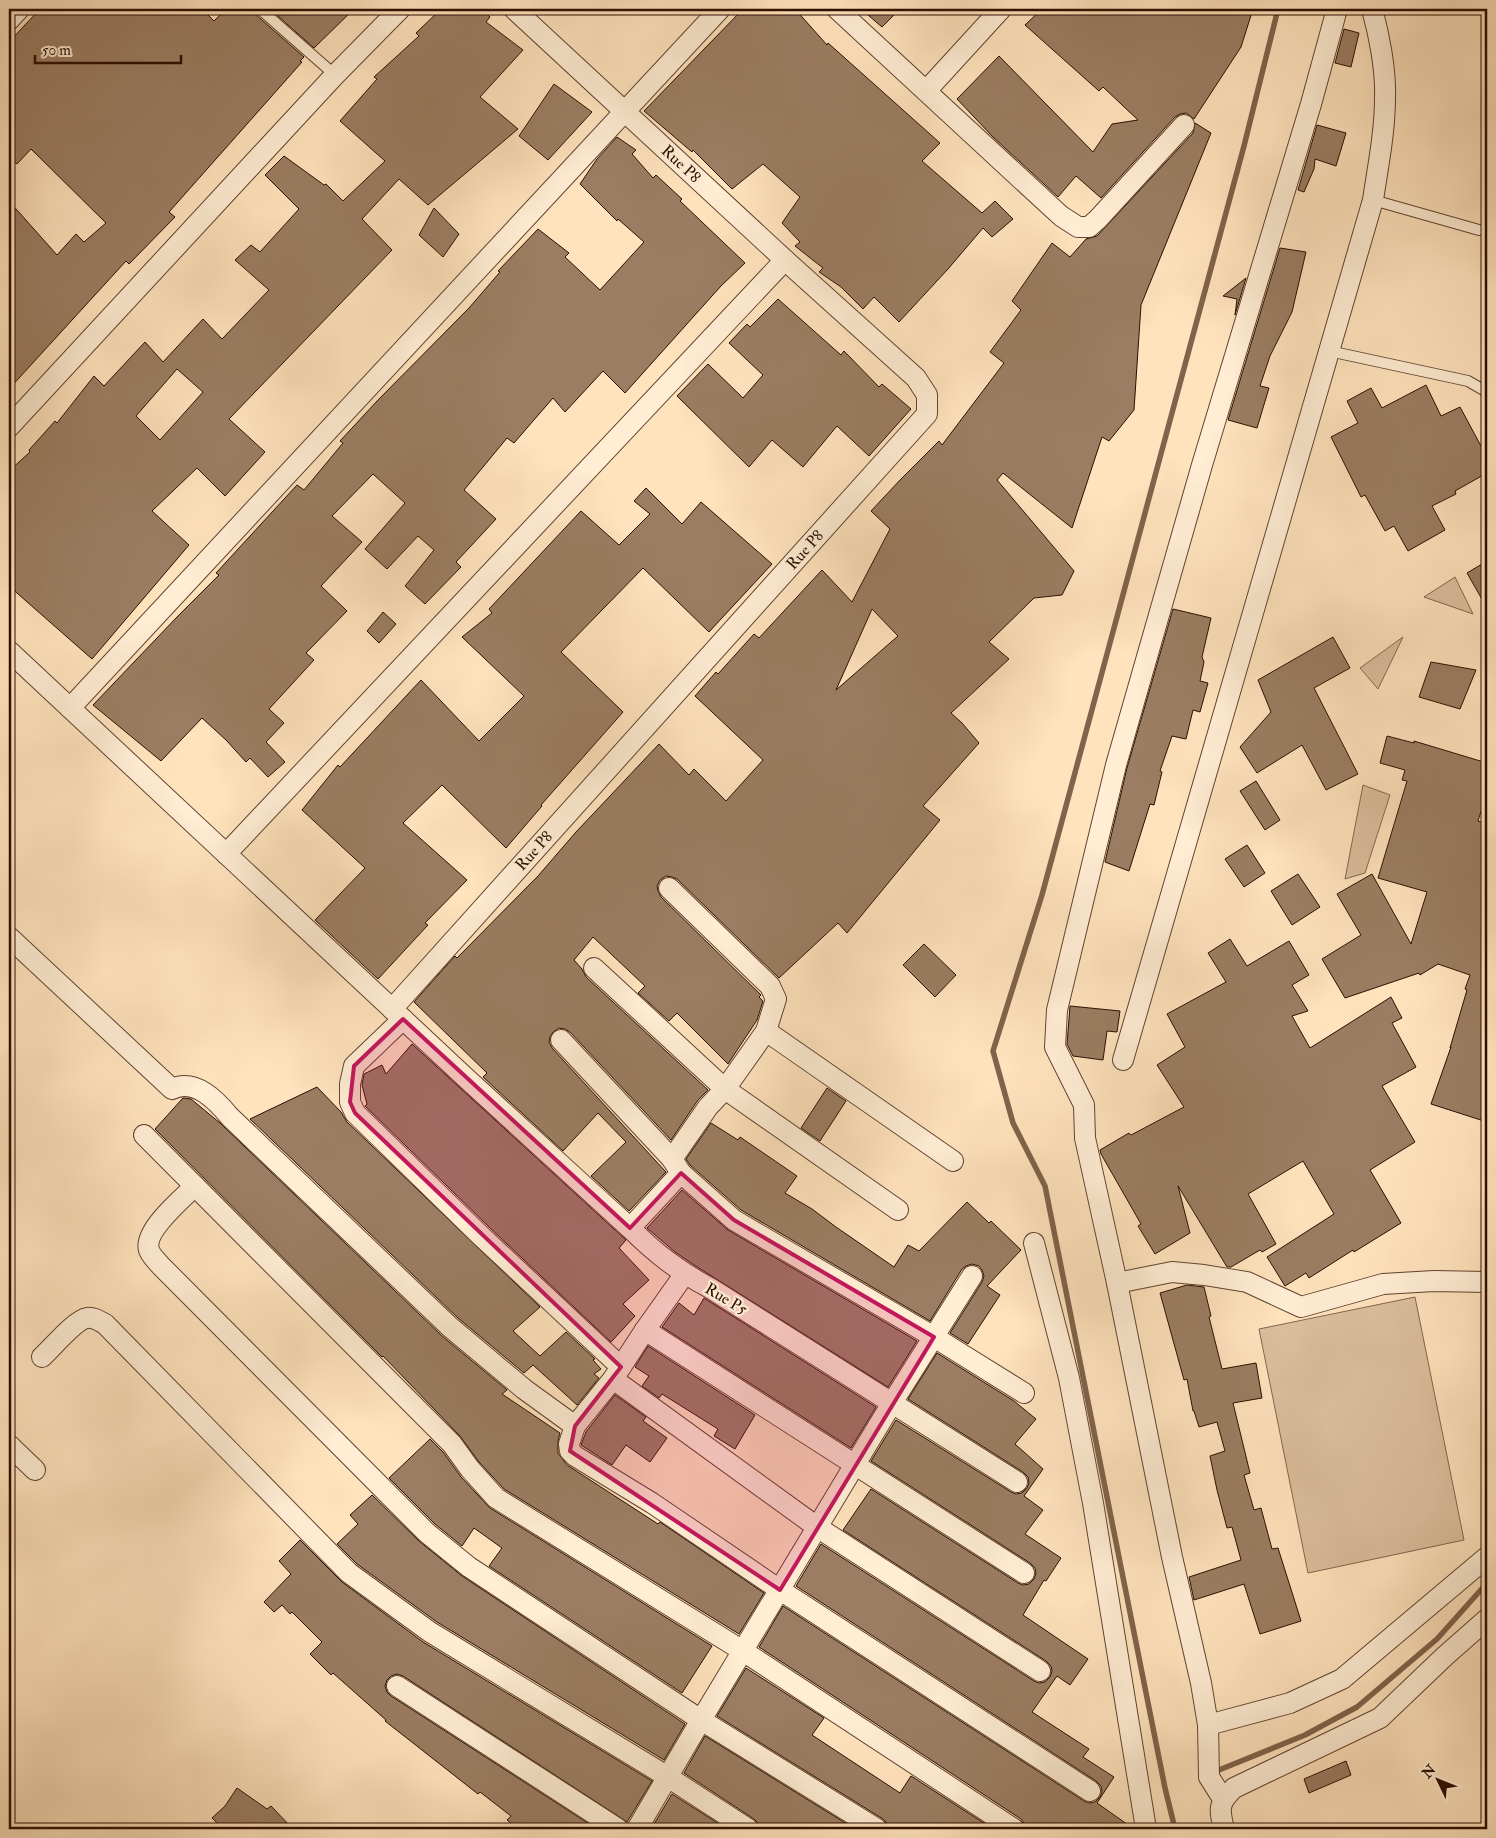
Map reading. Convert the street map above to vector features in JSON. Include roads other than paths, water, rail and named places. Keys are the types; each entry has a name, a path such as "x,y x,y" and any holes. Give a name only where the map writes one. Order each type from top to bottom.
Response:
{"street":[{"path":"9,20 19,9"},
{"path":"9,427 335,75 400,9"},
{"name":"Rue P8","path":"514,9 785,260 916,378 926,395 927,414 397,1014 354,1066 350,1084 350,1102 355,1113 617,1373 818,1527 1040,1671"},
{"path":"70,708 720,9"},
{"path":"837,9 1061,216 1078,227 1089,227 1098,219 1184,125"},
{"path":"926,91 1001,9"},
{"path":"1223,1799 1209,1777 1208,1725 1201,1683 1172,1557 1117,1283 1085,1138 1084,1105 1055,1047 1057,1010 1116,765 1202,465 1311,104 1337,9"},
{"path":"1124,1060 1373,200 1386,95 1372,9"},
{"path":"226,854 785,260"},
{"name":"Rue P5","path":"9,651 654,1252 684,1275 710,1288 1017,1482"},
{"path":"630,1228 676,1166 708,1107 725,1089 766,1031 776,999 770,986 669,888"},
{"path":"9,936 172,1089 178,1086 190,1085 217,1102 450,1327 524,1389 575,1426"},
{"path":"594,968 725,1089 898,1210"},
{"path":"766,1031 953,1161"},
{"path":"561,1040 676,1166 734,1220 934,1337 1024,1393"},
{"path":"144,1135 452,1444 470,1469 496,1498 743,1651 1014,1829"},
{"path":"195,1186 153,1230 148,1241 149,1251 161,1266 427,1533 469,1567 701,1720 877,1829"},
{"path":"1034,1242 1073,1397 1093,1503 1146,1829"},
{"path":"1117,1283 1172,1272 1204,1275 1247,1282 1301,1307 1383,1284 1487,1282"},
{"path":"684,1275 617,1373 575,1426 568,1444 570,1451 1090,1791"},
{"path":"638,1829 701,1720 892,1403 972,1276"},
{"path":"42,1357 75,1325 85,1318 95,1319 105,1324 349,1573 430,1632 668,1777 748,1829"},
{"path":"645,1330 1024,1573"},
{"path":"9,1445 35,1470"},
{"path":"1208,1725 1290,1703 1342,1679 1487,1557"},
{"path":"1224,1829 1220,1812 1223,1799 1234,1788 1380,1718 1487,1619"},
{"path":"397,1686 618,1829"}],"lane":[{"path":"260,9 335,75"},
{"path":"1373,200 1480,230"},
{"path":"1329,351 1468,381 1487,392"}],"waterway":[{"path":"1175,1829 1165,1788 1045,1186 1013,1123 993,1051 1042,895 1244,146 1278,9"},
{"path":"1219,1770 1305,1735 1357,1707 1437,1639 1487,1583"}]}
